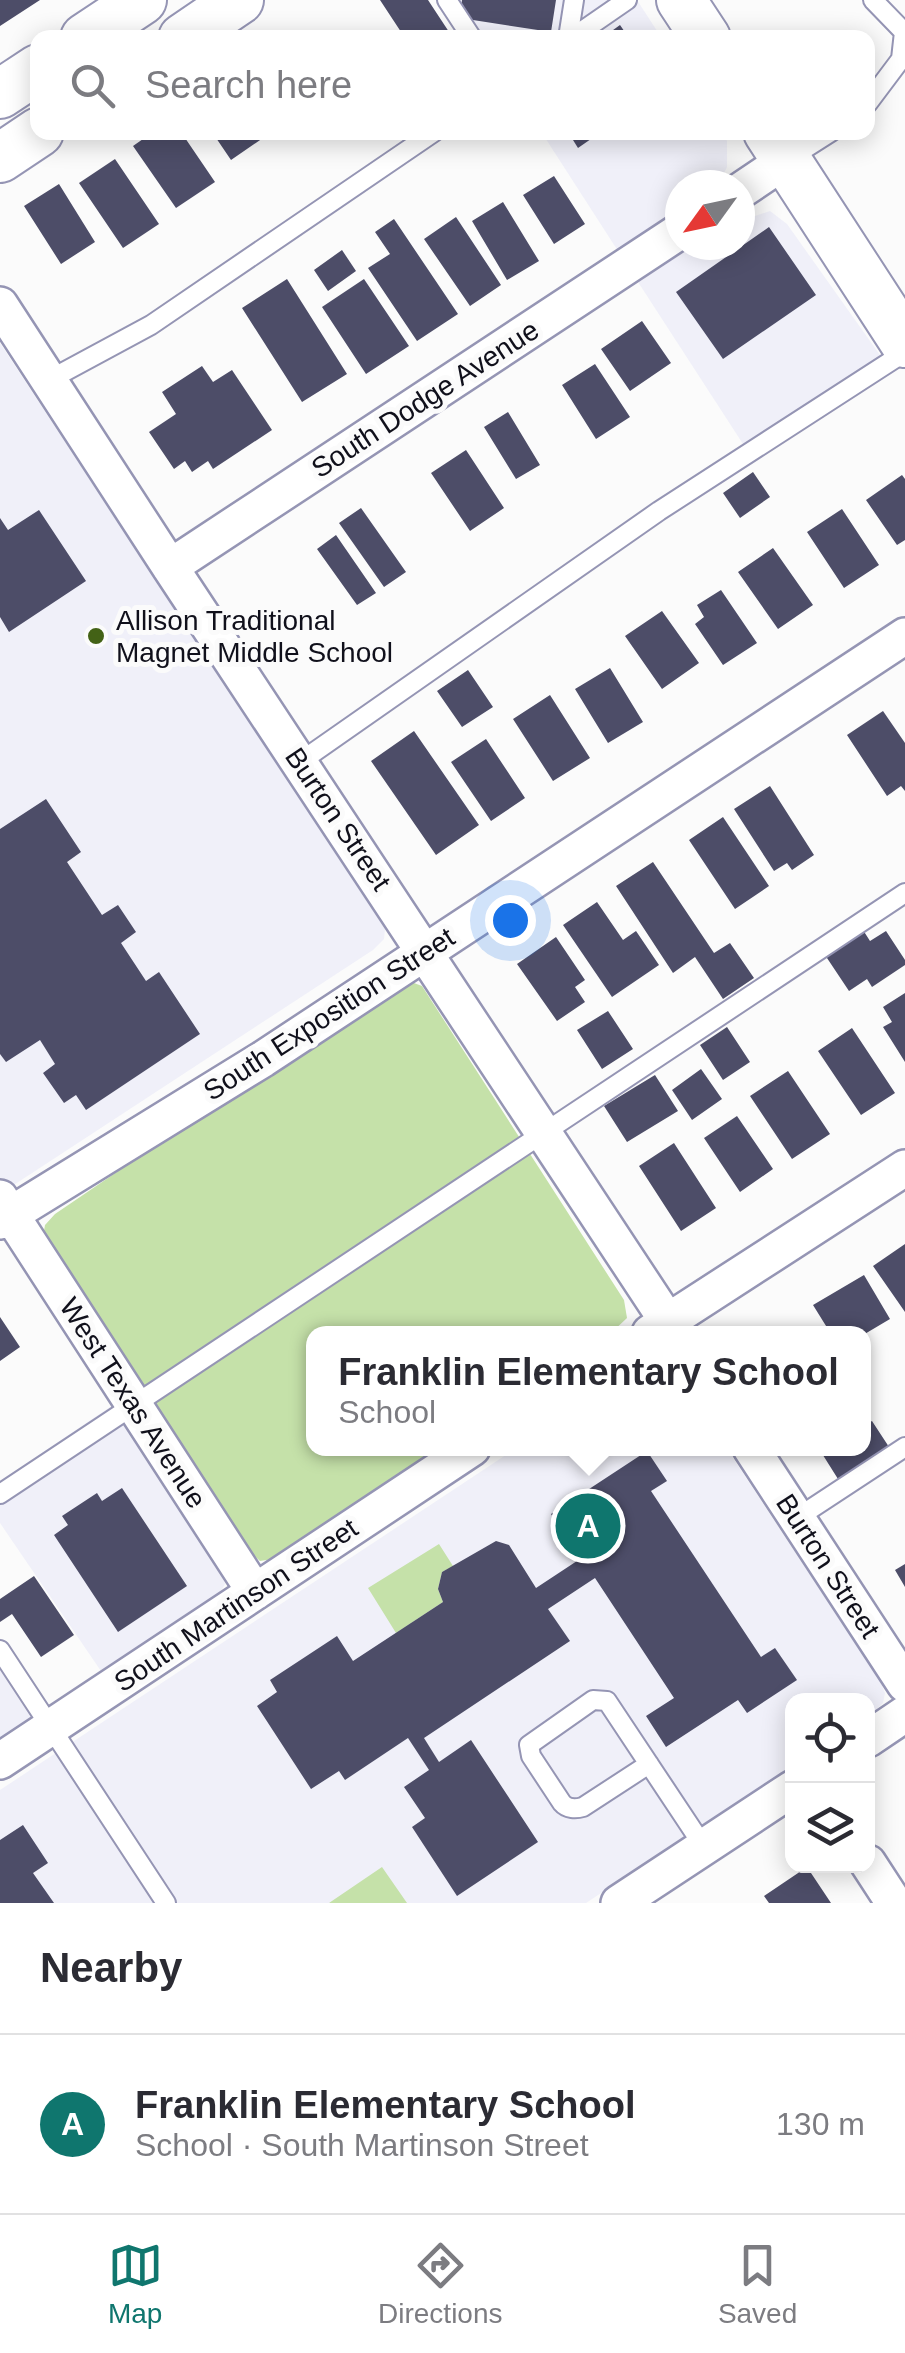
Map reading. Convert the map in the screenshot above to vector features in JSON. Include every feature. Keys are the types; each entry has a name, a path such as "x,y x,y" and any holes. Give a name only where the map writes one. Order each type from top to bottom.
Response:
{"street":[{"path":"97,30 142,0"},
{"path":"195,30 240,0"},
{"path":"681,0 701,30"},
{"path":"0,94 30,74"},
{"path":"0,158 30,138"},
{"path":"755,173 777,146 903,338"},
{"name":"South Dodge Avenue","path":"170,566 665,241"},
{"name":"Burton Street","path":"0,305 544,1132 662,1326"},
{"name":"South Exposition Street","path":"3,1211 263,1059 904,637"},
{"path":"668,1326 905,1168"},
{"name":"West Texas Avenue","path":"3,1211 255,1592"},
{"name":"South Martinson Street","path":"0,1761 460,1456"},
{"name":"Burton Street","path":"756,1456 905,1684"},
{"path":"875,1734 905,1714"},
{"path":"619,1903 785,1794"},
{"path":"874,1873 894,1903"}],"lane":[{"path":"447,0 467,30"},
{"path":"571,30 574,0"},
{"path":"582,30 627,0"},
{"path":"873,0 903,28 902,59 875,94"},
{"path":"48,380 151,325 422,140"},
{"path":"300,762 903,338"},
{"path":"0,1494 905,893"},
{"path":"796,1518 905,1447"},
{"path":"0,1650 166,1903"},
{"path":"649,1764 583,1808 573,1808 562,1803 531,1756 529,1745 586,1704 606,1701 649,1764 704,1847"}],"shaded area":[{"path":"437,0 637,0 656,30 457,30"},
{"path":"547,140 726,140 726,170 665,170 665,218 618,251"},
{"path":"770,211 787,224 892,372 754,461 638,282 672,260 755,260 755,216"},
{"name":"Allison Traditional Magnet Middle School","path":"0,343 385,929 384,939 373,950 0,1194"},
{"path":"113,1405 220,1568 225,1584 220,1593 103,1674 0,1523 0,1481"},
{"path":"504,1456 732,1456 885,1693 883,1703 875,1710 875,1693 785,1693 785,1772 586,1903 0,1903 0,1790"},
{"path":"0,1638 49,1711 0,1742"}],"green space":[{"path":"406,980 422,986 624,1300 627,1318 618,1326 306,1326 306,1456 430,1456 273,1559 260,1561 250,1552 43,1237 45,1225 55,1214 388,988"},
{"path":"439,1544 453,1566 442,1572 438,1589 443,1602 396,1633 368,1588"},
{"path":"382,1867 407,1903 329,1903"}],"building":[{"path":"0,0 40,0 0,26"},
{"path":"380,0 428,0 448,30 400,30"},
{"path":"462,0 556,0 551,30 460,18"},
{"path":"142,140 186,140 215,182 176,208 133,146"},
{"path":"217,140 260,140 231,160"},
{"path":"573,140 590,140 578,148"},
{"path":"115,159 159,224 123,248 79,183"},
{"path":"554,176 585,224 554,244 523,195"},
{"path":"59,184 95,242 61,264 24,206"},
{"path":"503,202 539,261 507,280 472,221"},
{"path":"456,217 501,285 470,306 424,239"},
{"path":"394,219 458,314 417,341 368,268 390,254 375,232"},
{"path":"769,227 816,295 723,359 676,292 722,260 755,260 755,237"},
{"path":"342,250 356,271 328,291 314,270"},
{"path":"287,279 347,374 302,402 242,308"},
{"path":"364,279 409,346 366,374 322,307"},
{"path":"642,321 671,363 630,391 601,349"},
{"path":"595,364 630,417 596,439 562,385"},
{"path":"202,366 213,382 232,370 272,430 213,469 208,461 192,472 185,461 174,469 149,432 176,414 162,392"},
{"path":"508,412 540,465 516,479 484,427"},
{"path":"466,450 504,508 470,531 431,473"},
{"path":"753,472 770,497 740,518 723,493"},
{"path":"902,475 905,540 897,545 866,500"},
{"path":"361,508 406,572 384,587 339,523"},
{"path":"842,509 879,565 844,588 807,532"},
{"name":"Allison Traditional Magnet Middle School","path":"39,510 86,581 9,632 0,617 0,518 8,530"},
{"path":"336,535 376,593 357,605 317,549"},
{"path":"773,548 813,605 778,629 738,572"},
{"path":"721,590 757,643 723,665 695,624 704,617 697,605"},
{"path":"662,611 699,663 662,689 625,636"},
{"path":"610,668 643,722 608,743 575,689"},
{"path":"468,670 493,707 462,727 437,691"},
{"path":"550,695 590,758 553,781 513,719"},
{"path":"883,711 905,743 905,791 901,786 887,796 847,735"},
{"path":"414,731 479,825 436,855 371,761"},
{"path":"486,739 525,798 491,821 451,762"},
{"path":"770,786 814,855 792,870 787,863 774,871 734,809"},
{"path":"46,799 81,852 67,862 102,915 118,905 136,932 121,943 146,981 159,972 200,1034 86,1110 76,1095 64,1103 43,1073 55,1064 40,1040 6,1062 0,1054 0,829"},
{"path":"723,817 769,886 735,909 689,840"},
{"path":"653,862 714,953 730,943 754,978 723,999 695,957 673,973 616,886"},
{"path":"597,902 623,940 636,931 659,965 612,997 563,925"},
{"path":"863,930 870,941 886,931 905,965 872,987 867,979 849,991 825,955"},
{"path":"556,937 585,980 575,987 585,1002 557,1021 517,964"},
{"path":"905,993 905,1062 883,1027 892,1022 883,1007"},
{"path":"608,1011 633,1049 602,1069 577,1030"},
{"path":"727,1027 750,1062 723,1080 700,1045"},
{"path":"852,1028 895,1093 861,1115 818,1051"},
{"path":"701,1069 722,1099 692,1120 672,1090"},
{"path":"788,1071 830,1134 792,1159 750,1096"},
{"path":"655,1075 678,1111 627,1142 604,1106"},
{"path":"737,1116 773,1169 740,1192 704,1138"},
{"path":"674,1143 716,1208 681,1231 639,1166"},
{"path":"905,1244 905,1312 873,1266"},
{"path":"864,1275 890,1319 871,1330 871,1326 826,1326 813,1305"},
{"path":"0,1317 20,1347 0,1361"},
{"path":"871,1422 889,1447 838,1479 824,1456 871,1456"},
{"path":"639,1456 650,1456 667,1481 651,1491 761,1657 775,1648 797,1680 747,1713 738,1700 666,1747 646,1716 674,1698 595,1578 548,1609 570,1641 424,1738 439,1762 471,1740 538,1842 457,1896 412,1827 425,1818 404,1787 429,1770 408,1738 345,1780 339,1771 311,1789 257,1706 277,1692 270,1680 337,1636 353,1661 443,1602 438,1589 442,1572 496,1541 509,1545 536,1588 580,1559 551,1514"},
{"path":"122,1488 187,1586 118,1632 54,1535 68,1525 62,1516 97,1493 102,1501"},
{"path":"905,1564 905,1587 895,1570"},
{"path":"34,1576 74,1635 41,1657 12,1614 0,1622 0,1599"},
{"path":"23,1825 48,1863 33,1873 54,1903 0,1903 0,1840"},
{"path":"798,1873 811,1873 831,1903 769,1903 764,1896"}],"place":[{"name":"Allison Traditional Magnet Middle School","path":"96,636"},
{"name":"Franklin Elementary School","path":"588,1526"}]}
